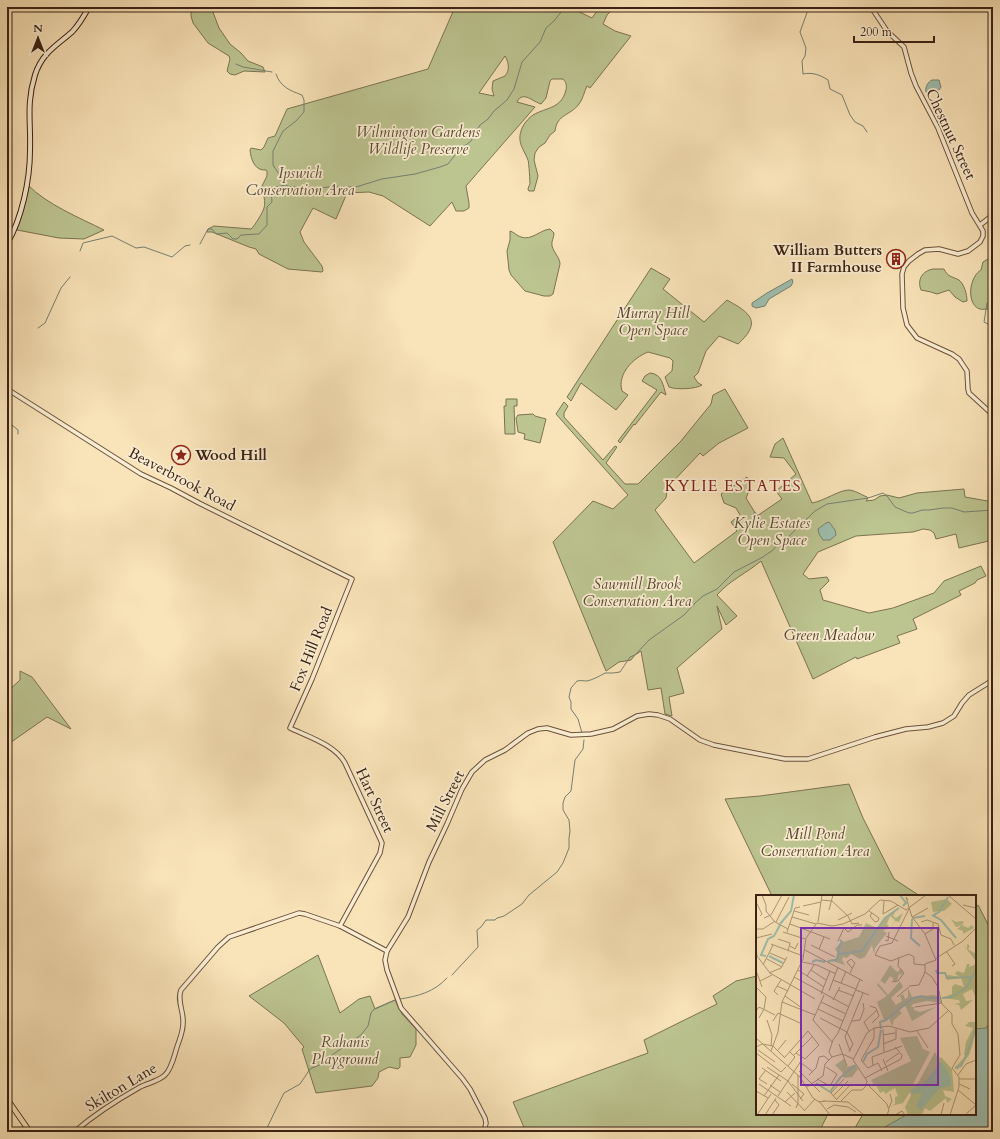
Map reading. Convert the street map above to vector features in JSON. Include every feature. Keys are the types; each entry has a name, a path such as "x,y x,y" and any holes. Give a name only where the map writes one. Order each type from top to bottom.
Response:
{"main road":[{"path":"7,244 16,224 28,178 30,152 29,106 35,75 47,53 55,44 74,29 89,7"},
{"path":"7,1099 30,1132"}],"street":[{"name":"Chestnut Street","path":"871,7 887,31 904,47 914,83 938,128 974,216 980,225"},
{"path":"993,215 980,225 983,233 982,239 968,251 958,254 939,249 928,250 918,254 909,261 902,272 903,305 906,321 914,335 959,359 966,371 969,393 993,415"},
{"name":"Beaverbrook Road","path":"7,389 141,474 352,579"},
{"name":"Fox Hill Road","path":"290,728 312,679 352,579"},
{"name":"Mill Street","path":"387,952 408,917 432,854 447,824 458,796 472,772 485,760 508,749 532,731 547,728 571,735 591,734 613,729 637,716 652,714 670,719 700,740 710,744 785,759 808,759 875,737 896,732 925,728 943,723 953,717 963,701 969,695 993,680"},
{"name":"Hart Street","path":"290,728 334,749 339,754 345,763 382,843 380,853 340,926"},
{"name":"Skilton Lane","path":"74,1132 109,1106 146,1084 160,1079 166,1074 172,1064 182,1030 183,1018 179,998 181,991 225,939 300,913 340,926 387,952"},
{"path":"387,952 385,966 400,1006 469,1086 485,1118 486,1122 484,1132"}],"green space":[{"path":"191,7 211,7 219,28 230,44 248,61 263,67 265,72 244,71 235,75 230,74 227,71 230,59 229,56 208,43 193,23"},
{"name":"Wilmington Gardens Wildlife Preserve","path":"455,7 569,7 592,18 600,7 615,7 607,15 603,24 615,31 631,36 590,88 587,86 579,104 558,121 555,131 535,153 534,160 538,176 534,191 528,190 530,184 529,164 520,140 521,131 525,123 532,116 538,112 553,107 561,101 566,88 565,81 563,79 552,79 550,81 546,98 541,104 525,97 519,99 517,102 535,107 466,186 469,208 464,211 456,211 452,202 430,226 383,196 369,192 347,193 336,219 313,208 300,232 304,242 322,266 322,272 288,269 259,254 256,249 212,232 207,232 208,229 214,226 251,229 256,223 265,205 263,189 261,188 267,176 267,171 256,167 251,157 250,150 251,148 261,150 268,138 275,136 287,109 428,69","holes":["505,56 508,64 508,71 505,76 493,81 492,89 494,96 479,93"]},
{"path":"28,185 35,192 54,204 104,230 84,239 59,238 17,230"},
{"path":"550,229 554,233 552,246 560,264 553,294 550,296 544,296 525,291 511,275 507,251 510,240 510,231 528,238"},
{"path":"988,259 992,260 993,263 993,300 990,308 982,309 976,307 973,302 971,288 976,275 981,270 983,262"},
{"name":"Murray Hill Open Space","path":"651,268 670,279 663,289 704,322 727,300 741,308 751,319 748,333 738,344 719,336 706,351 698,373 694,377 698,383 702,385 681,389 669,387 665,377 672,371 673,361 670,358 648,352 632,362 624,373 621,385 622,391 628,395 616,410 581,383 571,401 567,397"},
{"path":"933,269 944,269 948,275 959,280 965,289 967,301 963,302 955,297 949,290 937,294 921,290 921,276"},
{"path":"650,373 657,375 660,378 666,395 661,392 620,443 618,441 657,390 642,381 645,376"},
{"path":"725,389 748,428 719,443 703,456 700,453 666,489 666,498 655,510 694,563 737,531 731,522 740,515 736,508 724,503 721,494 747,477 751,486 746,498 757,516 782,499 776,491 796,474 784,458 770,457 775,444 783,438 812,503 845,490 856,492 867,497 868,498 866,501 874,500 880,496 887,495 899,498 917,493 964,489 965,497 993,502 993,540 959,548 956,534 936,539 934,533 930,530 923,529 913,532 856,536 818,552 803,574 809,579 827,577 829,581 820,590 823,600 869,613 893,608 934,593 944,581 981,566 986,576 959,591 961,595 913,619 917,629 897,636 900,643 857,659 856,657 813,679 761,561 727,585 717,595 737,616 726,625 717,606 722,629 677,668 684,693 669,697 672,716 665,714 661,688 648,690 641,651 631,660 619,662 606,671 553,542 593,501 613,509 628,495 556,414 564,402 568,406 564,413 564,417 603,460 615,446 617,447 606,463 625,484 638,484 681,441 711,404 713,395"},
{"path":"506,399 517,399 517,406 514,406 515,434 505,434 504,406 506,406"},
{"path":"533,414 546,419 540,443 524,439 525,434 518,432 516,418 518,415"},
{"path":"20,671 32,677 71,729 47,717 7,745 7,692 20,680"},
{"name":"Mill Pond Conservation Area","path":"849,784 863,818 894,879 918,895 772,895 725,799 760,796"},
{"path":"978,905 993,934 993,1132 848,1132 855,1128 862,1115 976,1115 976,906"},
{"name":"Rahanis Playground","path":"318,955 340,1013 359,999 370,996 375,1009 395,1000 402,1014 416,1029 416,1045 410,1057 400,1058 400,1067 398,1069 389,1067 379,1072 378,1078 372,1086 316,1093 302,1049 304,1047 284,1023 249,996"},
{"path":"756,976 756,1115 828,1115 819,1132 526,1132 513,1102 648,1053 644,1040 717,1004 713,996 736,981"}],"shaded area":[{"path":"932,80 939,80 941,87 935,92 926,92 927,85"},
{"path":"792,279 793,282 791,286 769,299 765,306 756,308 752,306 752,303"},
{"path":"755,512 760,519 759,524 756,524 753,514"},
{"path":"829,522 835,530 836,535 830,540 823,540 818,529"},
{"path":"993,1019 993,1132 876,1132 906,1115 976,1115 976,1029 986,1028"}],"waterway":[{"path":"276,74 283,85 302,95 304,100 304,112 296,121 283,131 273,151 273,165 287,186 308,189 356,187 382,179 415,174 448,164 458,151 471,141 480,125 507,100 514,89 522,62 540,42 546,28 554,21 565,7"},
{"path":"809,7 800,32 806,48 805,56 802,61 803,74 816,74 828,80 830,89 842,95 850,115 855,122 863,126 867,132"},
{"path":"236,64 243,67 272,72"},
{"path":"200,244 208,229 212,229 216,234 227,233 233,239 237,239 241,235 259,234 267,225 267,207 272,202 271,188 286,185"},
{"path":"80,251 83,243 112,236 136,248 144,247 172,257 185,246 190,245"},
{"path":"38,328 45,323 61,288 70,277"},
{"path":"987,303 984,322 992,326 993,325"},
{"path":"7,352 12,347"},
{"path":"7,421 18,430 18,434"},
{"path":"582,733 578,719 571,709 569,697 571,688 577,681 587,681 605,673 620,672 630,657 635,655 649,640 684,615 703,596 717,589 734,572 773,550 815,511 827,504 868,498 883,493 895,507 909,513 943,508 952,508 964,512 993,510"},
{"path":"452,975 478,947 477,930 486,920 495,920 522,904 529,895 557,872 563,863 569,848 570,831 569,820 563,810 563,803 565,797 571,791 575,760 583,749 584,740"},
{"path":"400,999 426,993 437,987 447,978"},
{"path":"265,1132 284,1093 300,1084 310,1069 326,1062 332,1055 361,1035 368,1026 371,1013 374,1009 395,1000"},
{"path":"112,1129 116,1132"}],"place":[{"name":"William Butters II Farmhouse","path":"896,259"},
{"name":"Wood Hill","path":"181,455"}],"district":[{"name":"KYLIE ESTATES","path":"733,486"}],"park label":[{"name":"Ipswich Conservation Area","path":"300,182"},
{"name":"Kylie Estates Open Space","path":"772,532"},
{"name":"Sawmill Brook Conservation Area","path":"637,592"},
{"name":"Green Meadow","path":"829,635"}]}
